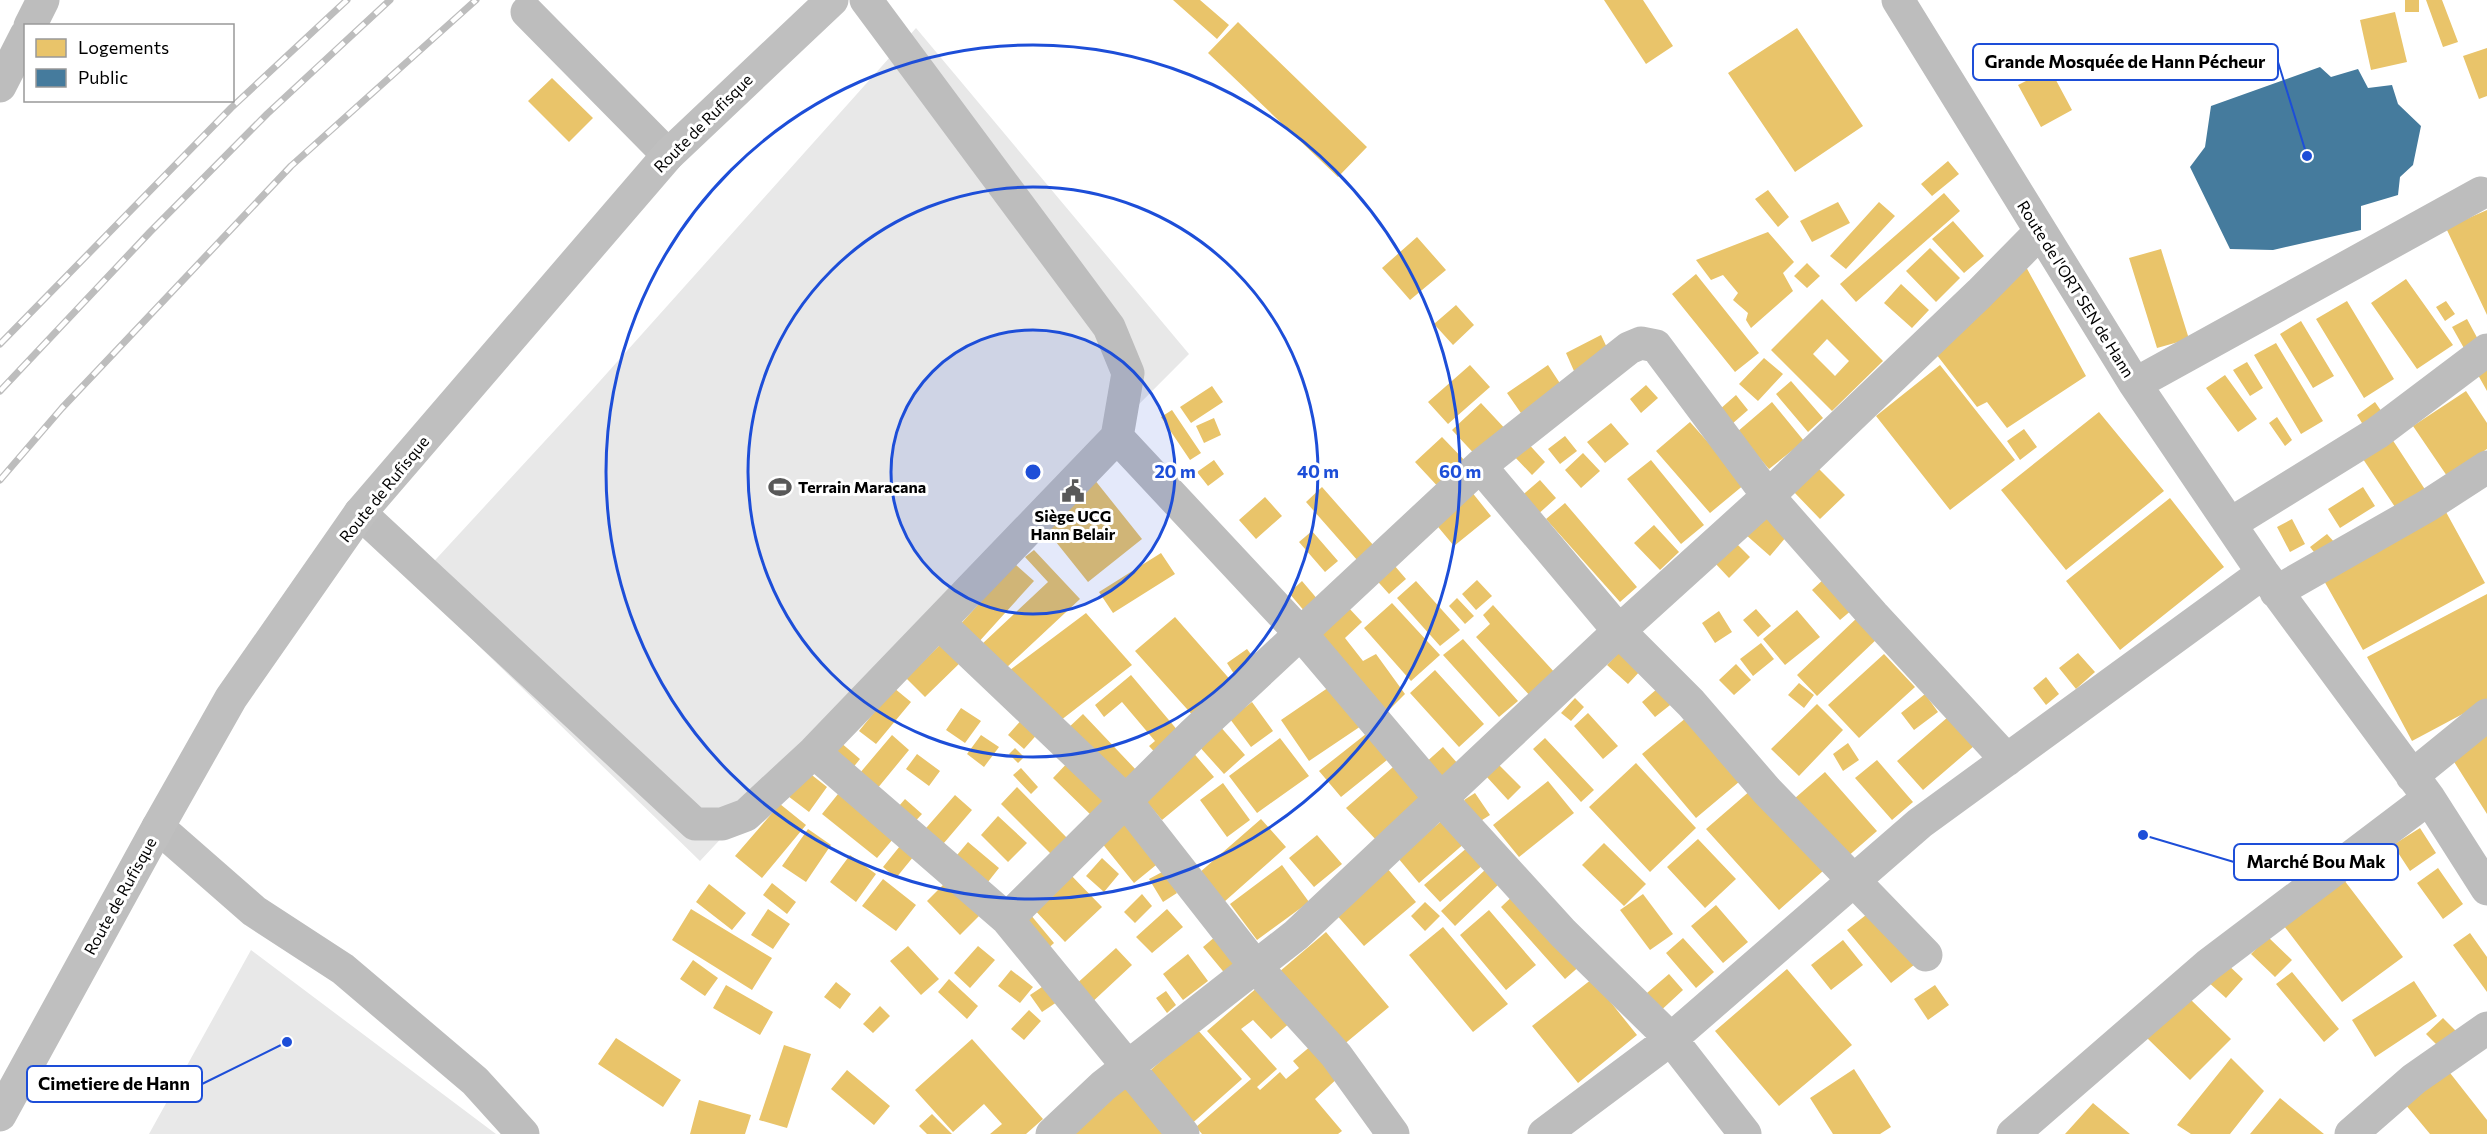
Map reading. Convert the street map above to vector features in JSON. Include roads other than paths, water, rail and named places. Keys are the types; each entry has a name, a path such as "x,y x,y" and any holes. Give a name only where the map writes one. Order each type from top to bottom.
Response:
{"main road":[{"name":"Route de Rufisque","path":"0,1115 231,698 360,513 668,155 832,0"}],"street":[{"path":"31,24 43,0"},
{"path":"360,513 695,824 722,824 746,815 814,752 940,624 1117,437 1128,373 1109,327 866,0"},
{"name":"Route de l'ORT SEN de Hann","path":"1898,0 2135,384 2269,583 2420,787 2484,878"},
{"path":"527,12 668,155"},
{"path":"0,86 24,39"},
{"path":"2135,384 2481,193"},
{"path":"1052,1134 1103,1086 1296,935 1619,631 1768,496 1980,293 2040,232"},
{"path":"1007,919 1194,733 1302,635 1480,466 1629,348 1641,343 1656,346 1768,496 1872,615 2007,760"},
{"path":"2230,524 2377,433 2487,350"},
{"path":"1117,437 1302,635 1440,798 1563,933 1671,1039 1745,1134"},
{"path":"1480,466 1619,631 1691,703 1767,791 1855,879 1926,955"},
{"path":"1547,1133 1671,1039 1920,823 2007,760 2269,583 2427,506 2487,467"},
{"path":"940,624 1126,801 1257,967 1336,1055 1393,1134"},
{"path":"2013,1134 2208,964 2420,787 2487,715"},
{"path":"814,752 1007,919 1183,1134"},
{"path":"158,827 254,911 352,977 475,1081 523,1134"},
{"path":"2351,1134 2414,1079 2487,1028"}],"railway":[{"path":"0,344 231,108 347,0"},
{"path":"0,391 150,232 267,114 390,0"},
{"path":"0,480 62,408 291,166 476,0"}],"place":[{"name":"Grande Mosquée de Hann Pécheur","path":"2307,156"},
{"name":"Terrain Maracana","path":"780,487"},
{"name":"Siège UCG Hann Belair","path":"1073,491"},
{"name":"Marché Bou Mak","path":"2143,835"},
{"name":"Cimetiere de Hann","path":"287,1042"}]}
